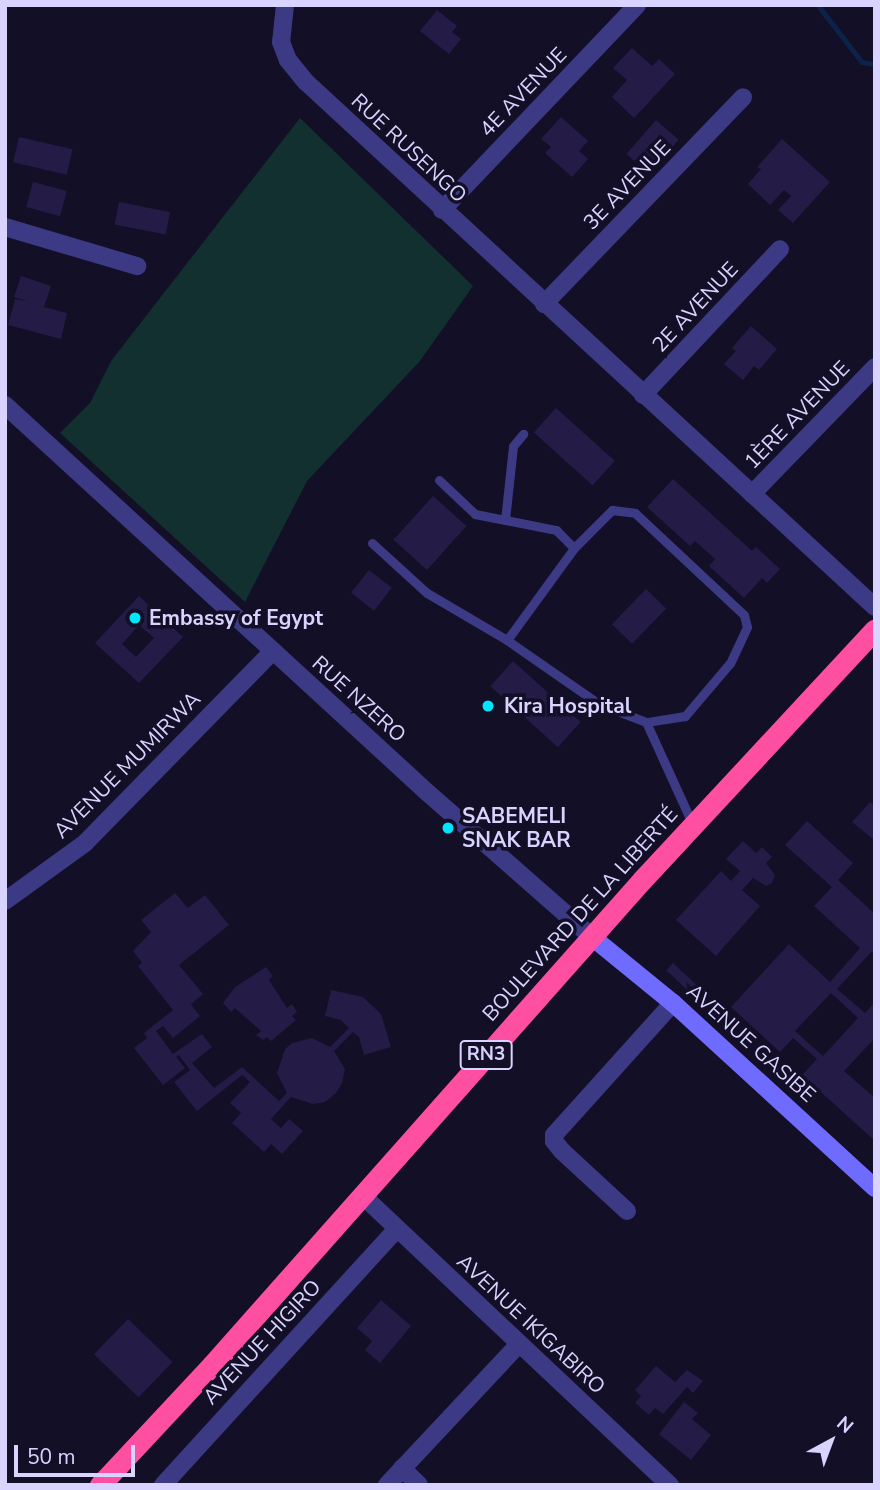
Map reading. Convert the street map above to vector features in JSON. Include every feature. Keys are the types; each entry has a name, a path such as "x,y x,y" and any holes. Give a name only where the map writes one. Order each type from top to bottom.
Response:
{"highway":[{"name":"BOULEVARD DE LA LIBERTÉ","path":"100,1485 363,1196 693,825 875,629"}],"street":[{"name":"RUE RUSENGO","path":"285,5 281,42 288,60 306,82 875,607"},
{"name":"4E AVENUE","path":"442,210 637,5"},
{"name":"3E AVENUE","path":"544,304 743,97"},
{"path":"5,227 137,266"},
{"name":"2E AVENUE","path":"643,395 780,249"},
{"name":"1ÈRE AVENUE","path":"752,494 875,367"},
{"name":"RUE NZERO","path":"5,405 273,652 592,937"},
{"name":"AVENUE MUMIRWA","path":"7,898 85,843 273,652"},
{"name":"AVENUE GASIBE","path":"592,937 673,1003 875,1188"},
{"path":"627,1211 562,1151 554,1141 554,1135 673,1003"},
{"name":"AVENUE IKIGABIRO","path":"363,1196 396,1230 670,1485"},
{"name":"AVENUE HIGIRO","path":"163,1485 396,1230"},
{"path":"387,1485 519,1344"},
{"path":"402,1468 419,1485"}],"lane":[{"path":"505,520 513,446 523,435"},
{"path":"439,480 475,514 556,530 574,548"},
{"path":"372,543 427,593 507,640 599,705 646,722 685,716 730,663 747,627 744,615 635,513 612,510 574,548 507,640"},
{"path":"646,722 693,825"}],"green space":[{"path":"300,118 473,286 420,361 307,481 245,602 60,433 90,403 111,361"}],"building":[{"path":"437,10 457,26 452,32 461,39 449,54 420,31"},
{"path":"632,48 652,66 659,59 675,74 634,118 612,97 627,80 613,68"},
{"path":"561,117 588,141 579,151 588,159 572,177 545,153 551,147 541,139"},
{"path":"656,120 679,140 649,174 626,154"},
{"path":"19,137 73,149 67,175 13,162"},
{"path":"782,139 830,182 793,223 778,210 791,196 784,190 770,205 748,184 761,169 757,167"},
{"path":"33,182 67,191 60,216 26,207"},
{"path":"119,202 170,212 166,234 115,225"},
{"path":"21,276 51,286 44,307 67,313 61,339 8,325 15,299 27,301 14,297"},
{"path":"751,326 777,349 759,370 754,366 743,380 724,364 736,351 732,348"},
{"path":"556,408 615,461 593,485 534,433"},
{"path":"673,479 752,551 756,547 780,569 767,583 762,578 744,598 709,566 715,559 695,541 690,546 647,507"},
{"path":"433,496 466,526 427,570 394,540"},
{"path":"369,570 392,588 374,611 351,593"},
{"path":"646,589 666,608 632,644 612,624"},
{"path":"139,596 183,637 139,683 95,643","holes":["139,625 154,638 136,657 122,644"]},
{"path":"513,661 581,722 558,747 490,686"},
{"path":"870,802 875,807 875,841 852,822"},
{"path":"807,821 853,863 838,880 875,914 875,954 872,951 837,989 865,1013 875,1002 875,1038 844,1071 875,1098 875,1141 802,1075 817,1059 793,1038 780,1052 731,1007 789,944 830,982 860,948 814,906 832,887 785,845","holes":["831,993 858,1018 823,1056 795,1031"]},
{"path":"743,841 756,853 762,847 772,857 766,863 775,875 772,883 766,886 753,878 742,890 760,906 716,956 676,920 721,871 731,881 740,871 726,859"},
{"path":"175,893 188,908 205,895 229,925 179,965 203,994 191,1004 200,1016 173,1038 163,1026 156,1031 173,1054 202,1034 212,1047 192,1063 214,1088 242,1067 279,1101 287,1093 277,1073 285,1049 292,1043 312,1038 330,1047 349,1028 341,1020 325,1016 331,990 363,997 381,1014 391,1047 364,1055 359,1037 353,1032 334,1051 345,1069 342,1083 336,1093 325,1102 313,1104 291,1097 271,1119 281,1128 289,1119 303,1131 282,1154 271,1144 264,1152 232,1123 241,1113 230,1103 250,1082 242,1075 197,1111 174,1082 190,1070 179,1055 176,1057 185,1068 163,1085 134,1048 147,1038 144,1033 173,1010 138,966 142,963 133,951 151,932 141,920"},
{"path":"673,963 703,991 696,998 666,970"},
{"path":"266,967 273,976 269,980 287,1008 292,1004 297,1012 292,1016 296,1020 271,1041 267,1037 263,1040 256,1035 261,1031 235,1008 231,1012 223,1003 235,987"},
{"path":"381,1300 411,1326 380,1363 365,1350 372,1341 357,1328"},
{"path":"128,1319 173,1362 139,1397 94,1354"},
{"path":"656,1366 675,1382 687,1370 703,1381 693,1393 687,1387 663,1414 655,1408 649,1415 635,1403 641,1396 635,1390"},
{"path":"684,1402 698,1413 692,1419 711,1435 691,1460 659,1434"}],"waterway":[{"path":"818,5 862,62 875,64"}],"place":[{"name":"Embassy of Egypt","path":"135,618"},
{"name":"Kira Hospital","path":"488,706"},
{"name":"SABEMELI SNAK BAR","path":"448,828"}]}
